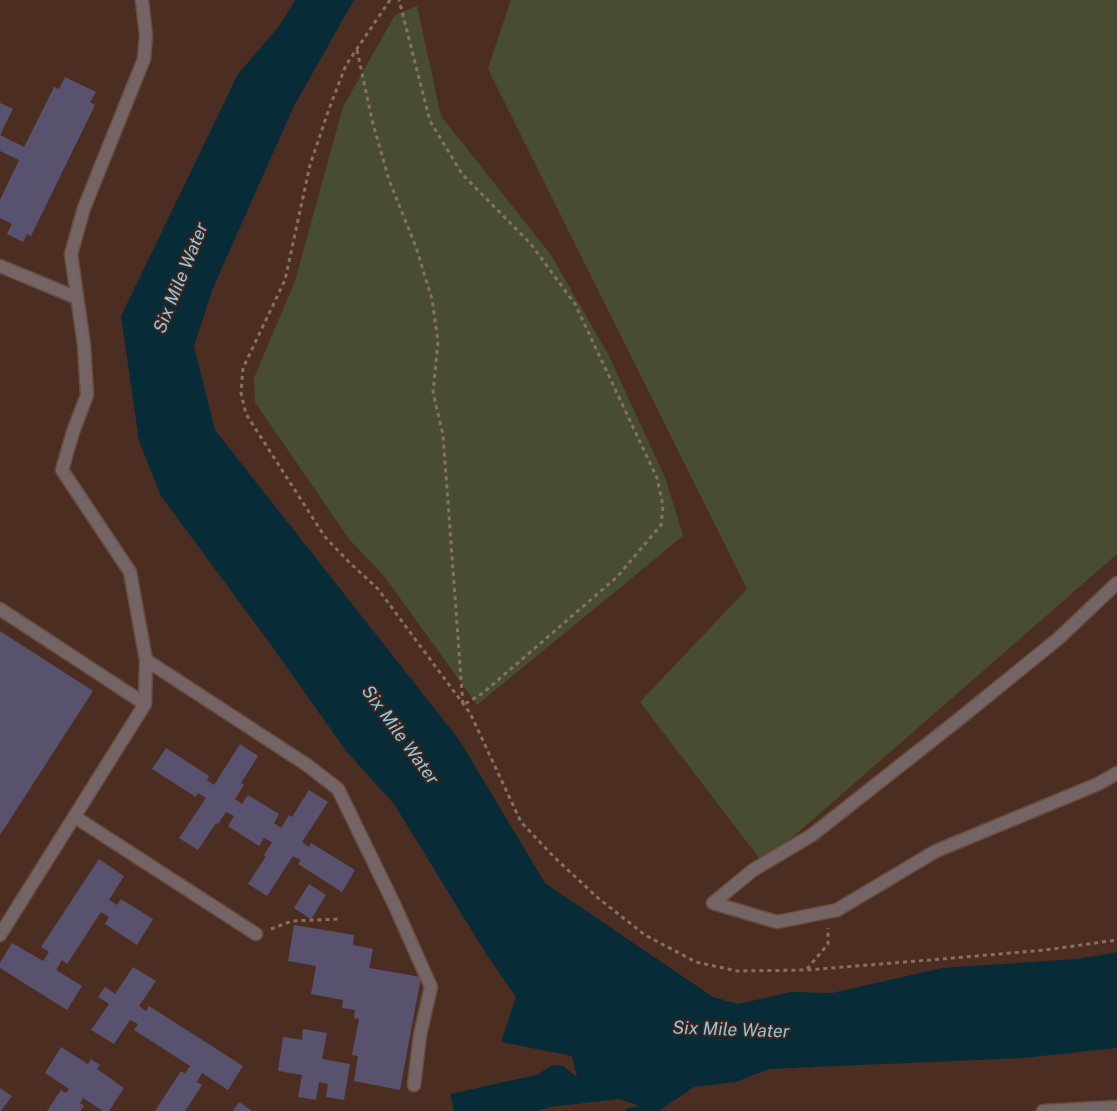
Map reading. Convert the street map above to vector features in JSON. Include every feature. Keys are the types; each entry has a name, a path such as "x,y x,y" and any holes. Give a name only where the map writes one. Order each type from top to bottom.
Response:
{"lane":[{"path":"0,935 145,704 146,660 130,572 62,470 72,432 87,395 86,371 71,254 84,208 144,59 146,35 142,0"},
{"path":"0,266 77,298"},
{"path":"1117,582 1059,638 950,726 812,835 753,870 713,902 776,922 837,910 936,851 1098,784 1117,773"},
{"path":"0,608 145,704"},
{"path":"146,660 307,765 338,789 394,904 431,986 420,1035 414,1086"},
{"path":"74,816 256,934"},
{"path":"1043,1111 1117,1107"}],"path":[{"path":"390,0 346,66 329,109 310,165 285,280 243,368 241,393 246,414 325,536 348,562 378,589 470,713 521,822 554,857 598,898 644,935 696,962 737,971 807,970 1044,950 1117,940"},
{"path":"399,0 430,121 462,174 530,243 575,304 657,478 663,506 661,525 617,577 483,693 463,705"},
{"path":"357,50 372,120 388,180 416,247 432,299 438,342 433,392 443,435 463,705"},
{"path":"807,970 828,944 827,912"},
{"path":"256,934 292,921 339,919"}],"green space":[{"path":"511,0 1117,0 1117,554 763,863 640,702 747,589 488,69"},
{"path":"417,6 441,116 551,255 608,354 666,480 683,536 477,705 385,577 349,539 255,402 254,378 295,281 343,107 395,15"}],"water":[{"name":"Six Mile Water","path":"295,0 354,0 294,106 213,288 194,346 215,430 460,741 545,883 713,997 738,1004 791,992 832,993 942,968 1077,959 1117,952 1117,1048 1023,1058 769,1069 736,1082 694,1087 659,1111 647,1111 646,1108 619,1099 551,1107 536,1111 454,1111 450,1094 536,1075 553,1065 563,1066 577,1077 572,1056 501,1042 516,997 488,957 394,804 346,751 271,645 161,496 139,441 121,316 238,74 280,25"}],"building":[{"path":"65,77 96,92 90,102 95,105 31,236 27,234 23,242 7,234 12,224 0,218 0,200 19,160 0,151 0,135 24,147 54,87 59,89"},
{"path":"0,103 13,109 0,135"},
{"path":"0,631 93,691 0,835"},
{"path":"240,744 258,756 241,783 244,785 235,799 242,804 248,795 279,814 274,823 281,828 289,815 292,817 309,790 328,802 302,842 309,847 311,843 355,870 342,892 298,864 301,860 293,856 267,896 248,884 266,856 264,855 272,842 264,838 259,846 228,826 234,816 226,812 218,824 216,823 198,850 179,838 206,798 198,793 196,797 152,769 166,748 209,776 207,780 214,785"},
{"path":"99,859 124,876 109,900 117,905 121,899 153,919 137,945 105,924 109,917 101,912 67,964 62,960 56,970 82,986 67,1010 0,968 0,963 12,943 43,961 49,952 41,947"},
{"path":"309,884 326,895 311,919 294,908"},
{"path":"294,925 354,935 353,945 373,949 369,968 421,977 400,1090 354,1081 358,1056 352,1055 359,1019 354,1018 355,1010 342,1008 343,1000 311,994 316,966 288,961"},
{"path":"133,967 156,981 139,1006 146,1011 149,1006 243,1066 228,1090 202,1073 197,1082 202,1085 185,1111 155,1111 181,1071 185,1074 190,1066 134,1030 138,1024 130,1020 114,1044 91,1030 109,1004 98,997 105,987 115,994"},
{"path":"303,1029 327,1033 322,1059 350,1064 344,1100 326,1097 328,1084 319,1082 316,1100 298,1097 302,1075 278,1071 283,1037 302,1040"},
{"path":"61,1047 88,1064 91,1059 100,1065 97,1069 124,1088 109,1111 103,1111 83,1098 80,1103 84,1106 80,1111 47,1111 61,1090 66,1093 69,1089 45,1073"},
{"path":"0,1088 12,1096 1,1111 0,1111"},
{"path":"239,1102 252,1111 233,1111"}],"waterway":[{"path":"628,1111 646,1108 652,1103"}]}
